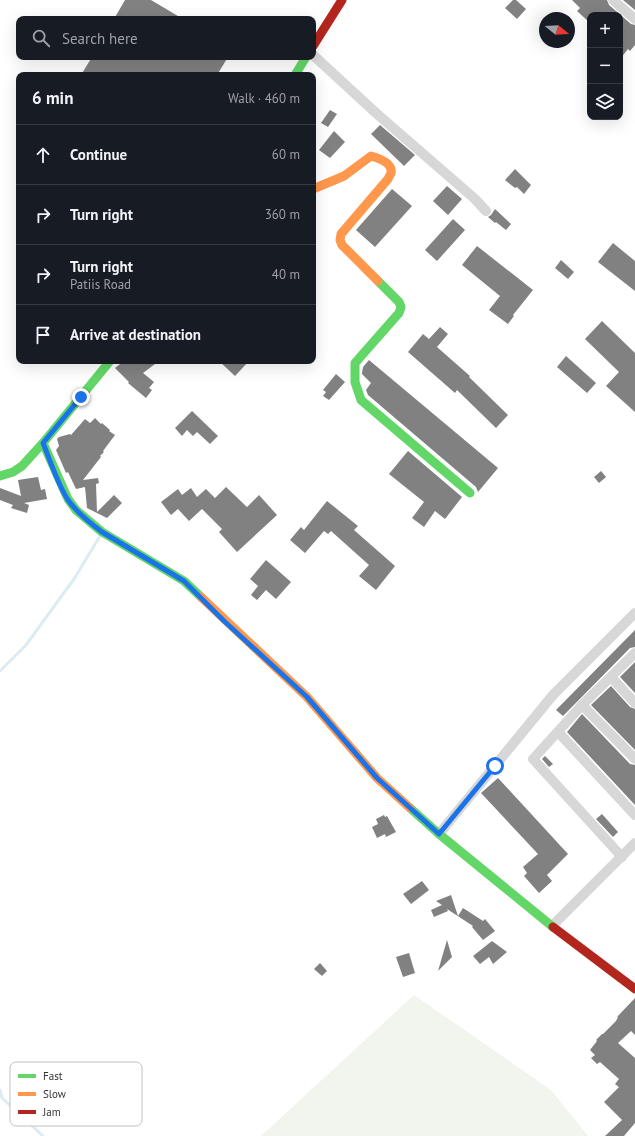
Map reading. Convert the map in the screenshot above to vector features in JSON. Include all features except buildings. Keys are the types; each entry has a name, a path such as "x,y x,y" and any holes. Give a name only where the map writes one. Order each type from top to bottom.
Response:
{"street":[{"path":"316,41 342,0"},
{"path":"614,0 635,19"},
{"path":"316,58 376,113 475,199 486,211"},
{"path":"297,72 304,60"},
{"path":"316,188 344,176 371,156 377,157 390,167 391,173 388,179 341,234 340,240 342,245 399,302 401,307 399,313 355,363 353,371 356,388 361,400 470,494"},
{"path":"0,476 13,472 22,466 43,443 108,364"},
{"path":"43,443 68,499 76,510 102,532 184,581 224,621 307,697 377,778 439,834 552,926 635,989"},
{"path":"439,834 553,695 635,613"},
{"path":"622,856 534,759 582,704 635,653"},
{"path":"611,677 635,703"},
{"path":"582,704 635,759"},
{"path":"558,732 635,815"},
{"path":"552,926 635,843"}],"shaded area":[{"path":"414,995 551,1090 588,1136 261,1136"}],"waterway":[{"path":"0,671 26,645 74,579 100,536"},
{"path":"0,1090 2,1098 10,1105"},
{"path":"32,1126 43,1136"}],"traffic: fast":[{"path":"297,72 304,60"},
{"path":"378,281 399,302 401,307 399,313 355,363 355,382 361,400 470,493"},
{"path":"0,476 13,472 22,466 43,443 108,364"},
{"path":"43,443 68,499 76,510 102,532 184,581 201,597"},
{"path":"410,808 439,834 553,927"}],"traffic: slow":[{"path":"316,188 344,176 371,156 390,166 391,173 388,179 341,234 340,240 342,245 378,281"},
{"path":"201,597 307,697 377,778 410,808"}],"traffic: jam":[{"path":"316,41 342,0"},
{"path":"553,927 635,989"}],"route":[{"path":"81,397 43,443 58,479 68,499 76,510 102,532 184,581 224,621 307,697 377,778 439,834 495,766"}]}
